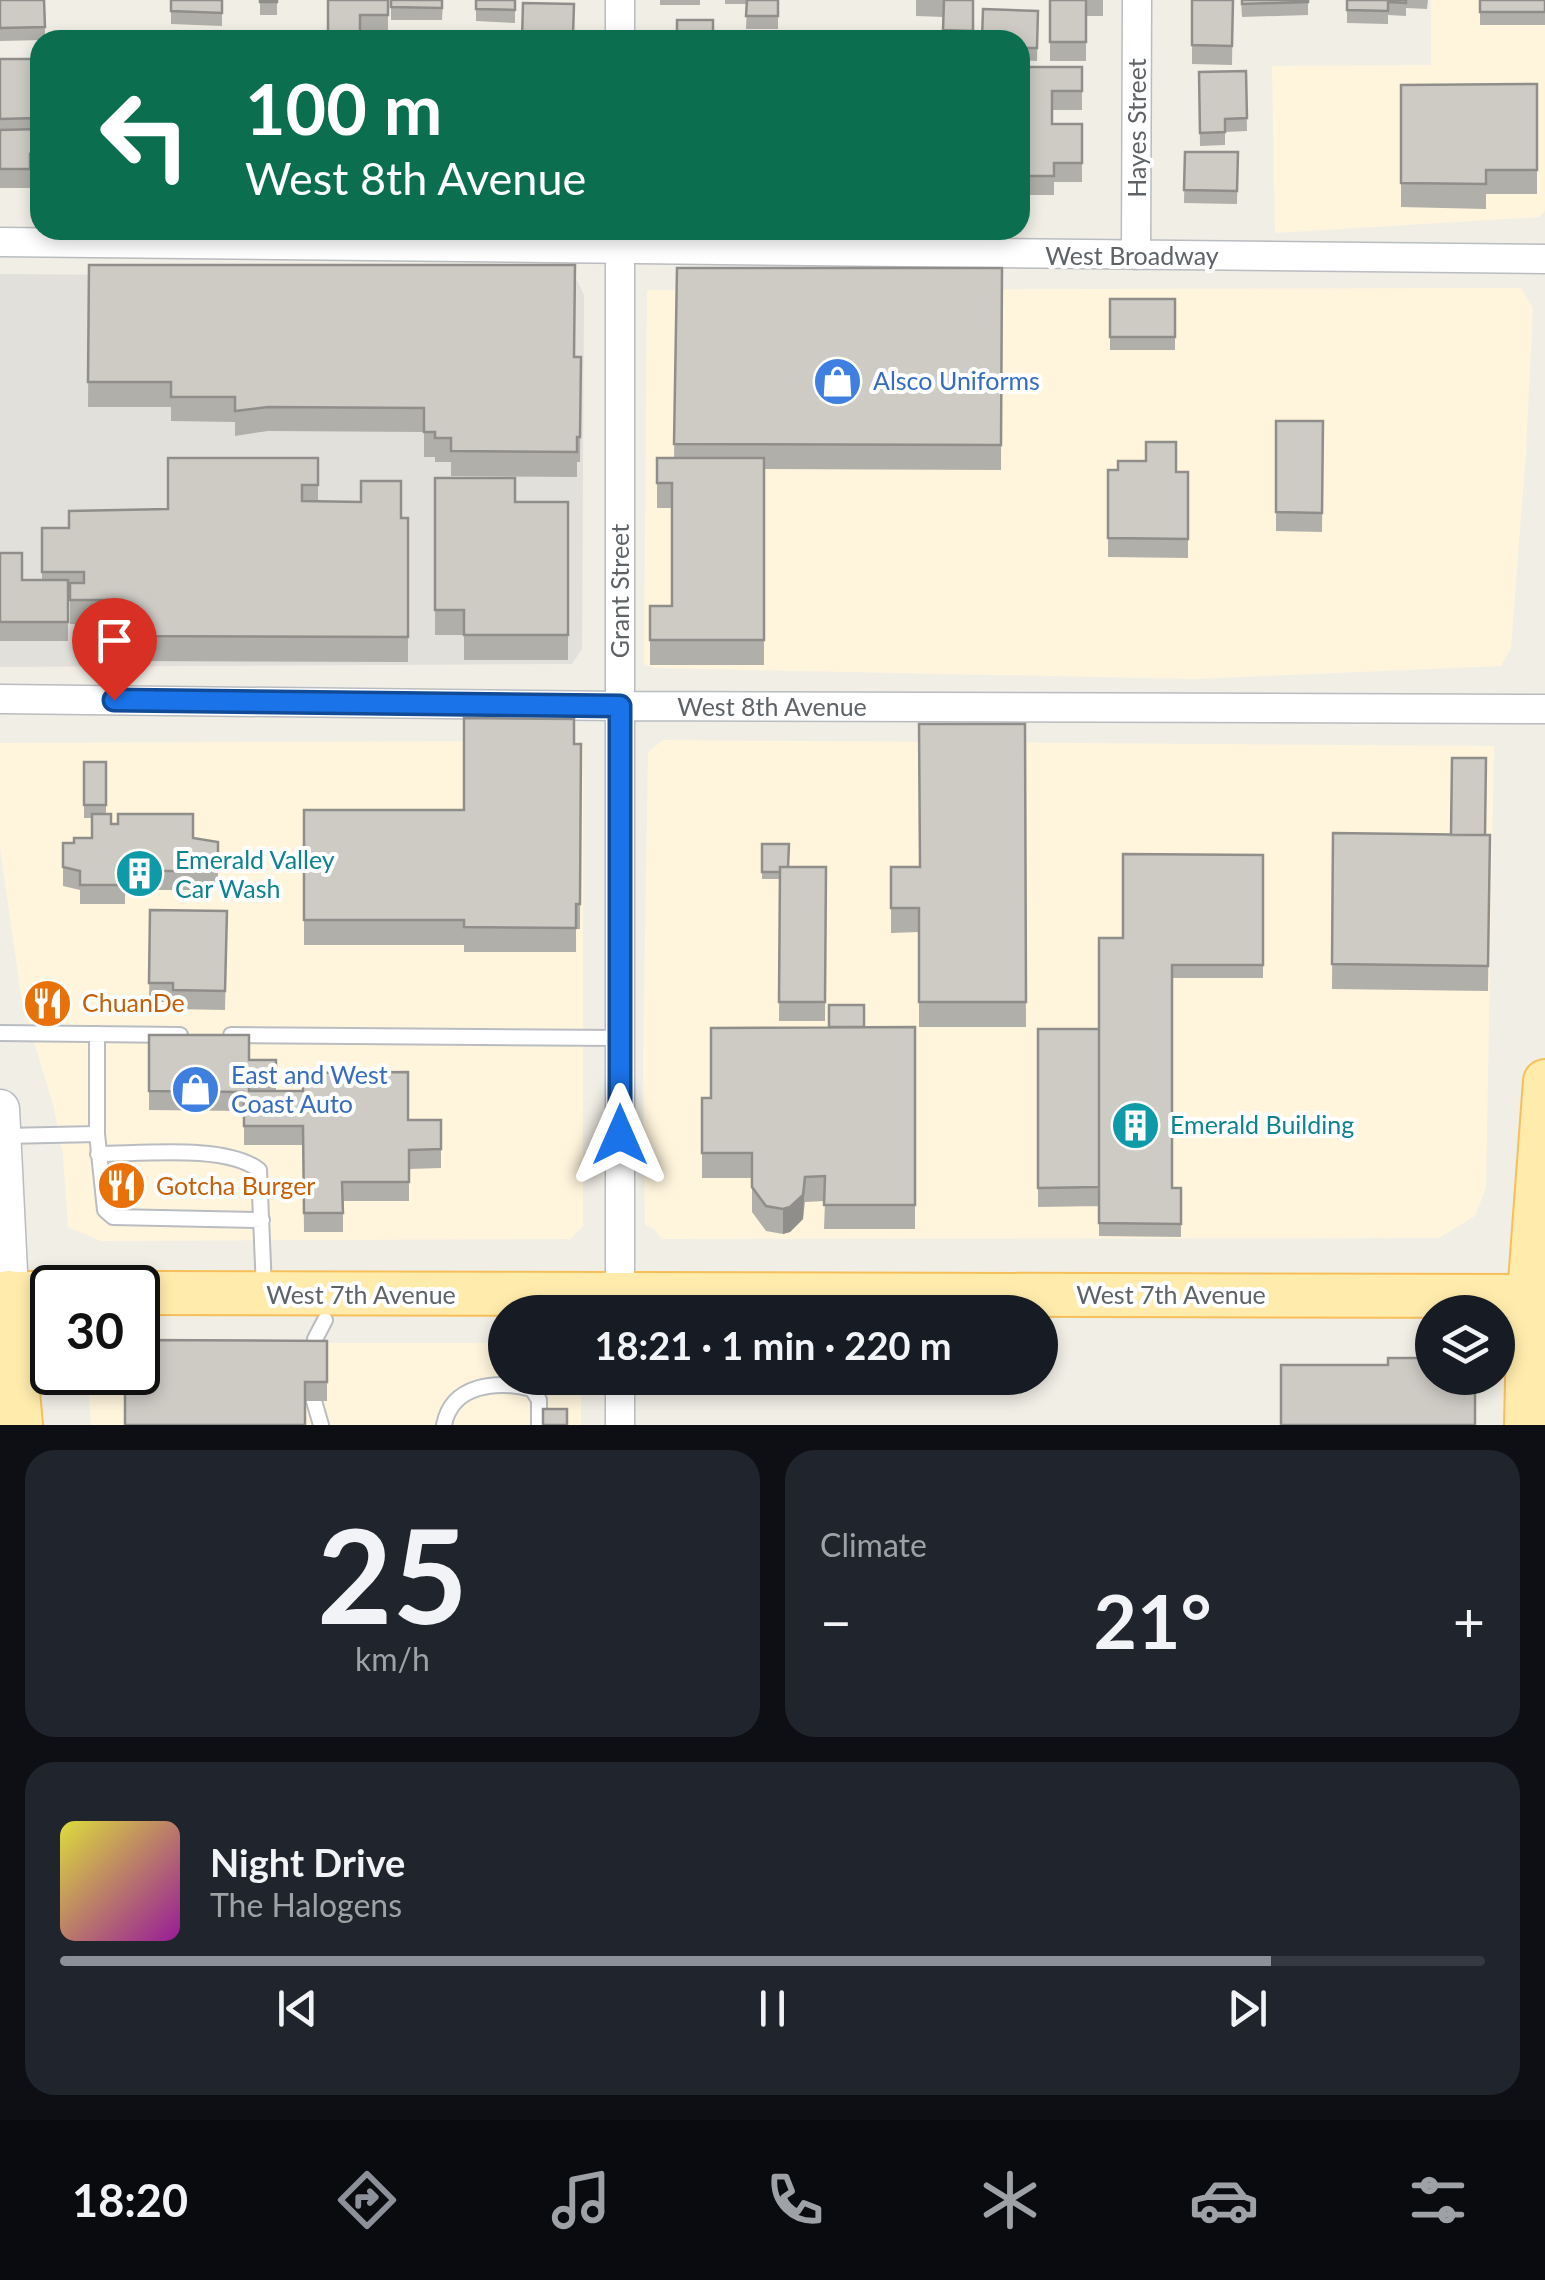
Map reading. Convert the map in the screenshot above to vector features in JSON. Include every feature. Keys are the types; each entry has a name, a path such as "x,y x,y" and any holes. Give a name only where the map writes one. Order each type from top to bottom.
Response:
{"main road":[{"path":"1526,1425 1537,1296 1545,1081"},
{"path":"2,1123 4,1293 21,1425"},
{"path":"4,1293 30,1293"},
{"name":"West 7th Avenue","path":"160,1293 488,1300"},
{"name":"West 7th Avenue","path":"1058,1300 1537,1296"}],"street":[{"path":"620,0 620,30"},
{"name":"Hayes Street","path":"1136,256 1137,0"},
{"name":"West Broadway","path":"0,242 620,241 1136,256 1545,259"},
{"name":"Grant Street","path":"620,241 620,1295"},
{"name":"West 8th Avenue","path":"0,699 1545,709"},
{"path":"620,1395 620,1425"}],"lane":[{"path":"0,1033 194,1035"},
{"path":"96,1034 98,1154 105,1210 114,1216 262,1220"},
{"path":"213,1035 620,1038"},
{"path":"2,1123 97,1134"},
{"path":"98,1154 214,1155 242,1160 258,1170 264,1294"},
{"path":"314,1360 314,1339 325,1320"},
{"path":"444,1425 449,1407 459,1396 488,1385 532,1389 539,1400 539,1425"},
{"path":"314,1401 321,1425"}],"shaded area":[{"path":"1431,0 1545,0 1545,211 1539,217 1275,233 1272,66 1431,65"},
{"path":"0,274 573,278 584,295 582,649 572,664 0,667"},
{"path":"1521,288 1533,308 1526,450 1511,648 1501,666 1195,679 654,668 644,664 647,290"},
{"path":"663,740 1494,746 1486,1188 1475,1216 1439,1238 662,1239 645,1225 643,1066 648,752"},
{"path":"577,741 583,746 583,1226 570,1239 101,1241 68,1227 63,1156 54,1108 22,1002 0,848 0,743"},
{"path":"160,1343 488,1343 488,1395 581,1395 581,1425 91,1425 89,1395 160,1395"}],"building":[{"path":"0,0 44,0 45,27 0,28"},
{"path":"171,0 222,0 222,13 171,11"},
{"path":"328,0 388,0 388,15 360,15 360,30 328,30"},
{"path":"391,0 442,0 442,8 391,7"},
{"path":"476,0 515,0 515,10 476,9"},
{"path":"747,0 778,0 778,16 746,16"},
{"path":"944,0 973,0 973,30 943,30"},
{"path":"1050,0 1086,0 1086,42 1050,42"},
{"path":"1192,0 1233,0 1232,46 1192,45"},
{"path":"1242,0 1308,0 1308,2 1242,4"},
{"path":"1347,0 1406,0 1406,3 1388,2 1388,11 1347,10"},
{"path":"1480,0 1545,0 1545,12 1480,12"},
{"path":"523,3 574,4 573,30 522,30"},
{"path":"983,9 1038,11 1037,48 1030,48 1030,30 982,30"},
{"path":"677,20 713,20 713,30 677,30"},
{"path":"0,59 30,59 30,118 0,119"},
{"path":"1030,67 1082,67 1082,91 1052,91 1052,124 1082,124 1082,163 1054,163 1054,176 1030,176"},
{"path":"1246,71 1247,118 1225,119 1225,132 1200,133 1199,72"},
{"path":"1537,84 1537,170 1486,170 1486,184 1401,183 1401,85"},
{"path":"30,129 30,169 0,169 0,130"},
{"path":"1185,152 1238,152 1237,191 1184,190"},
{"path":"89,265 575,265 574,357 581,357 577,452 451,451 451,438 435,438 435,432 424,432 424,408 268,407 235,411 235,397 171,397 171,382 88,382"},
{"name":"Alsco Uniforms","path":"677,268 1002,268 1001,445 674,444"},
{"path":"1110,299 1175,299 1175,337 1110,337"},
{"path":"1276,421 1323,421 1322,513 1276,512"},
{"path":"1146,442 1176,442 1176,472 1188,472 1188,539 1108,538 1108,470 1118,470 1118,461 1146,461"},
{"path":"168,458 318,458 318,485 302,485 302,501 361,502 361,481 401,481 401,518 408,518 408,637 120,636 120,600 70,600 70,583 84,583 84,572 42,572 42,528 69,528 69,511 168,509"},
{"path":"657,458 764,458 764,640 650,640 650,606 672,606 672,483 657,483"},
{"path":"435,478 515,478 515,502 568,502 568,635 464,635 464,610 435,610"},
{"path":"0,553 22,553 22,580 68,580 68,622 0,622"},
{"path":"464,718 574,719 574,744 581,744 580,904 576,904 576,928 464,927 464,920 304,920 304,810 464,810"},
{"path":"919,724 1025,724 1026,1002 919,1002 919,908 891,908 891,867 920,867"},
{"path":"1452,758 1486,758 1485,835 1451,835"},
{"path":"84,762 106,762 106,805 84,805"},
{"name":"Emerald Valley Car Wash","path":"92,814 111,814 111,824 118,824 118,814 193,814 193,838 218,842 218,866 206,866 206,871 125,871 125,885 80,885 80,871 63,867 63,843 74,843 74,838 92,838"},
{"path":"1333,833 1490,835 1488,966 1332,964"},
{"path":"762,844 789,844 788,867 780,867 780,872 762,872"},
{"name":"Emerald Building","path":"1123,854 1263,855 1263,965 1172,965 1172,1188 1181,1188 1181,1224 1099,1223 1099,938 1123,938"},
{"path":"780,867 826,867 825,1002 779,1002"},
{"path":"150,910 227,911 225,991 173,990 173,983 149,983"},
{"path":"829,1005 864,1005 864,1027 829,1027"},
{"path":"915,1027 915,1205 824,1205 825,1176 805,1177 803,1195 790,1207 766,1206 752,1187 752,1153 702,1153 702,1098 711,1098 711,1028"},
{"path":"1038,1029 1099,1029 1099,1187 1038,1188"},
{"path":"149,1035 249,1035 249,1060 276,1060 276,1084 249,1084 249,1091 303,1091 303,1073 408,1072 408,1120 441,1120 441,1149 409,1150 409,1182 342,1182 343,1213 304,1213 303,1126 244,1126 244,1092 149,1091"},
{"path":"160,1340 327,1341 327,1382 305,1382 305,1425 125,1425 125,1395 160,1395"},
{"path":"1388,1358 1415,1358 1415,1395 1475,1395 1475,1425 1281,1425 1281,1365 1388,1365"},
{"path":"543,1409 567,1409 567,1425 543,1425"}],"place":[{"name":"Alsco Uniforms","path":"838,381"},
{"name":"Emerald Valley Car Wash","path":"140,874"},
{"name":"ChuanDe","path":"47,1003"},
{"name":"East and West Coast Auto","path":"196,1089"},
{"name":"Emerald Building","path":"1135,1125"},
{"name":"Gotcha Burger","path":"121,1186"}],"route":[{"path":"114,700 620,706 620,1135"}]}
